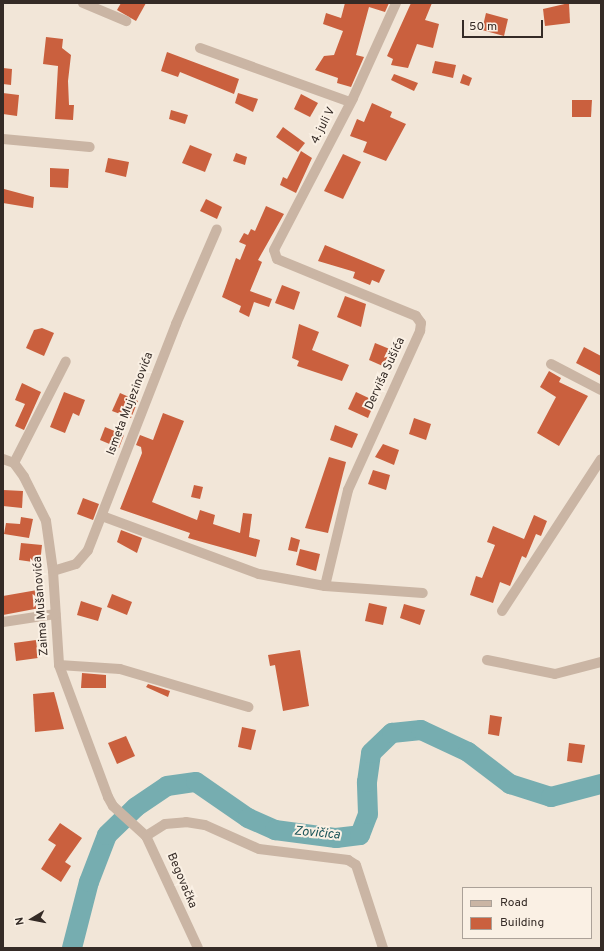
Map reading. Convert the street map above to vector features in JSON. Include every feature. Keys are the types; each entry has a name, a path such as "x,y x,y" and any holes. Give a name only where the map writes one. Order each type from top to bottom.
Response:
{"street":[{"path":"83,3 126,21"},
{"name":"4. juli V","path":"277,259 274,250 350,102 396,3"},
{"path":"200,48 350,102"},
{"path":"3,139 90,147"},
{"name":"Ismeta Mujezinovića","path":"54,571 82,558 102,516 176,324 217,229"},
{"name":"Derviša Sušića","path":"277,259 416,316 421,323 420,331 348,490 325,586"},
{"path":"3,459 14,464 66,361"},
{"path":"551,364 601,390"},
{"path":"502,611 601,459"},
{"name":"Zaima Mušanovića","path":"14,464 46,521 54,571 54,614 59,665 113,806"},
{"path":"102,516 259,574 325,586 423,594"},
{"path":"3,622 54,614"},
{"path":"487,660 555,674 601,662"},
{"path":"59,665 120,669 248,707"},
{"name":"Begovačka","path":"113,806 146,836 198,948"},
{"path":"146,836 165,824 186,822 205,825 259,849 348,860 356,865 383,948"}],"building":[{"path":"121,3 146,3 136,21 117,10"},
{"path":"345,3 389,3 385,12 369,7 356,55 364,57 351,87 337,83 338,78 315,70 324,56 334,55 343,31 323,24 326,13 341,18"},
{"path":"411,3 432,3 425,20 439,24 433,48 417,44 408,68 391,65 393,59 387,56"},
{"path":"569,3 570,23 545,26 543,9"},
{"path":"486,13 508,19 504,36 482,30"},
{"path":"46,37 63,39 62,48 71,55 68,81 69,105 74,105 73,120 55,119 58,66 43,64"},
{"path":"167,52 239,79 234,94 180,72 178,77 161,71"},
{"path":"435,61 456,65 453,78 432,73"},
{"path":"3,68 12,69 11,85 3,84"},
{"path":"394,74 418,83 414,91 391,80"},
{"path":"463,74 472,78 469,86 460,83"},
{"path":"3,93 19,95 17,116 3,114"},
{"path":"238,93 258,99 253,112 235,103"},
{"path":"301,94 318,103 310,117 294,109"},
{"path":"572,100 592,100 591,117 572,117"},
{"path":"372,103 392,112 390,117 406,124 386,161 363,152 367,142 350,136 357,119 364,122"},
{"path":"171,110 188,115 185,124 169,119"},
{"path":"283,127 305,143 298,152 276,137"},
{"path":"190,145 212,154 205,172 182,163"},
{"path":"301,151 312,158 296,193 280,185 283,177 287,179"},
{"path":"236,153 247,157 245,165 233,161"},
{"path":"343,154 361,162 343,199 324,191"},
{"path":"108,158 129,162 126,177 105,172"},
{"path":"50,168 69,169 68,188 50,187"},
{"path":"4,189 34,197 33,208 3,203"},
{"path":"206,199 222,207 217,219 200,211"},
{"path":"266,206 284,214 258,260 262,262 250,291 272,299 269,307 254,302 249,317 239,312 241,306 222,297 236,258 240,260 246,245 239,242 244,233 248,235 251,229 255,231"},
{"path":"325,245 385,270 379,283 372,280 370,285 353,278 355,272 318,261"},
{"path":"282,285 300,292 294,310 275,303"},
{"path":"345,296 366,304 361,327 337,317"},
{"path":"299,324 319,332 312,350 349,365 342,381 297,366 299,361 292,358"},
{"path":"42,328 54,333 44,356 26,348 34,330"},
{"path":"375,343 392,350 385,367 369,360"},
{"path":"584,347 601,356 601,376 576,363"},
{"path":"549,371 561,378 559,382 588,396 559,446 537,433 556,397 540,387"},
{"path":"22,383 41,392 24,430 15,426 25,404 15,400"},
{"path":"64,392 85,400 79,416 73,413 65,433 50,427"},
{"path":"356,392 375,401 368,418 348,409"},
{"path":"120,393 138,401 131,418 112,411"},
{"path":"163,413 184,421 152,502 197,520 200,510 215,515 213,524 240,533 243,513 252,514 249,537 260,540 256,557 188,538 190,533 120,509 142,453 141,447 136,445 140,435 153,440"},
{"path":"414,418 431,424 426,440 409,434"},
{"path":"335,425 358,434 352,448 330,440"},
{"path":"105,427 124,435 119,448 100,440"},
{"path":"383,444 399,450 394,465 375,457"},
{"path":"329,457 346,462 328,533 305,528"},
{"path":"373,470 390,475 386,490 368,484"},
{"path":"194,485 203,487 200,499 191,497"},
{"path":"3,490 23,491 22,508 3,506"},
{"path":"83,498 99,504 93,520 77,514"},
{"path":"534,515 547,521 541,536 536,534 526,558 522,556 510,586 500,582 493,603 470,595 476,576 482,578 495,545 487,542 493,526 524,539"},
{"path":"21,517 33,519 29,538 4,534 6,523 20,524"},
{"path":"121,530 142,538 137,553 117,542"},
{"path":"291,537 300,540 297,552 288,550"},
{"path":"21,543 42,545 40,563 19,560"},
{"path":"300,549 320,554 316,571 296,565"},
{"path":"43,589 45,607 3,615 3,596"},
{"path":"112,594 132,602 127,615 107,607"},
{"path":"81,601 102,608 98,621 77,615"},
{"path":"369,603 387,607 383,625 365,621"},
{"path":"404,604 425,610 420,625 400,618"},
{"path":"36,640 38,658 16,661 14,643"},
{"path":"300,650 309,706 283,711 275,665 270,666 268,655"},
{"path":"82,673 106,675 106,688 81,688"},
{"path":"148,684 170,691 168,697 146,687"},
{"path":"54,692 64,729 35,732 33,694"},
{"path":"490,715 502,717 499,736 488,734"},
{"path":"242,727 256,730 251,750 238,747"},
{"path":"126,736 135,756 117,764 108,743"},
{"path":"569,743 585,745 582,763 567,761"},
{"path":"60,823 82,838 65,862 71,866 61,882 41,869 56,845 48,840"}],"waterway":[{"name":"Zovičica","path":"72,948 89,882 107,835 136,807 167,786 196,782 248,818 275,830 336,838 360,835 368,814 367,782 371,753 392,733 421,730 468,752 510,784 551,797 601,784"}]}
